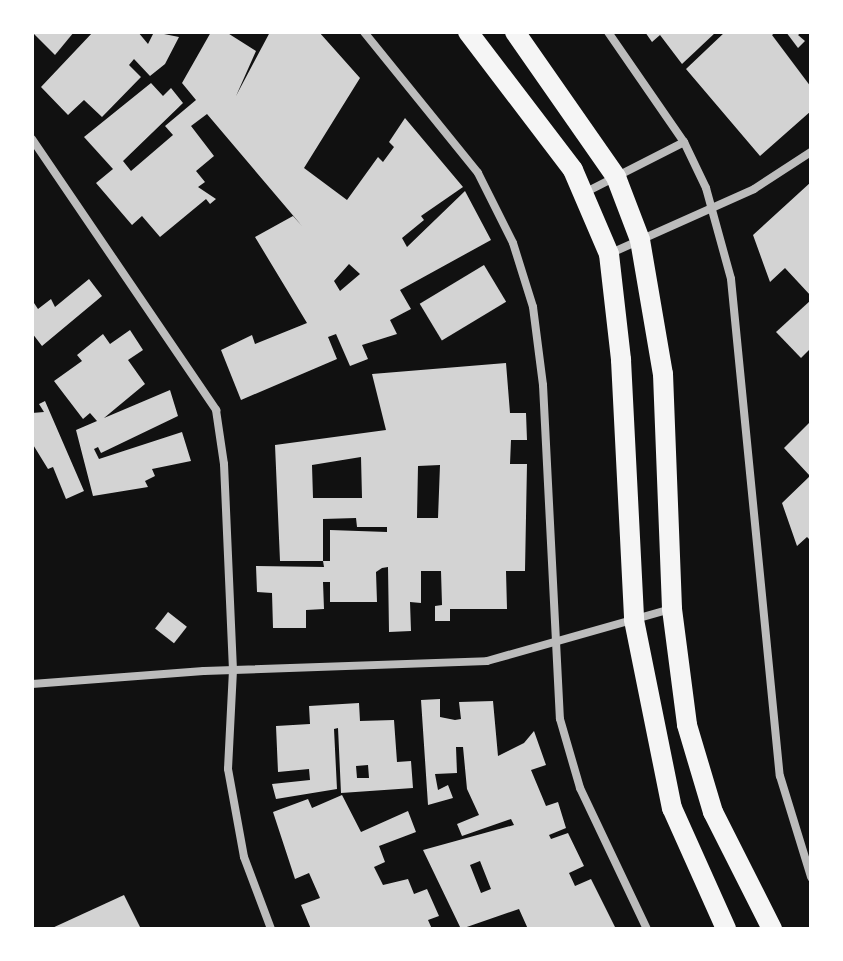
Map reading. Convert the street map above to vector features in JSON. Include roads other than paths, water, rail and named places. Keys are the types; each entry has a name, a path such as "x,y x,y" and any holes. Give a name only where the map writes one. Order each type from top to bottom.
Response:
{"main road":[{"path":"468,32 516,91 586,192 609,254 621,360 634,620 672,808 726,929"},
{"path":"515,32 616,177 640,240 663,374 672,609 687,725 713,812 772,929"}],"street":[{"path":"364,32 478,173 513,243 533,307 543,385 559,639 560,719 572,761 647,929"},
{"path":"608,32 684,142 712,206 731,279 780,776 811,877"},
{"path":"32,139 216,410 224,464 233,670 228,769 244,857 271,929"},
{"path":"586,192 684,142"},
{"path":"609,254 754,189 811,152"},
{"path":"32,684 233,670 487,661 672,609"}]}
